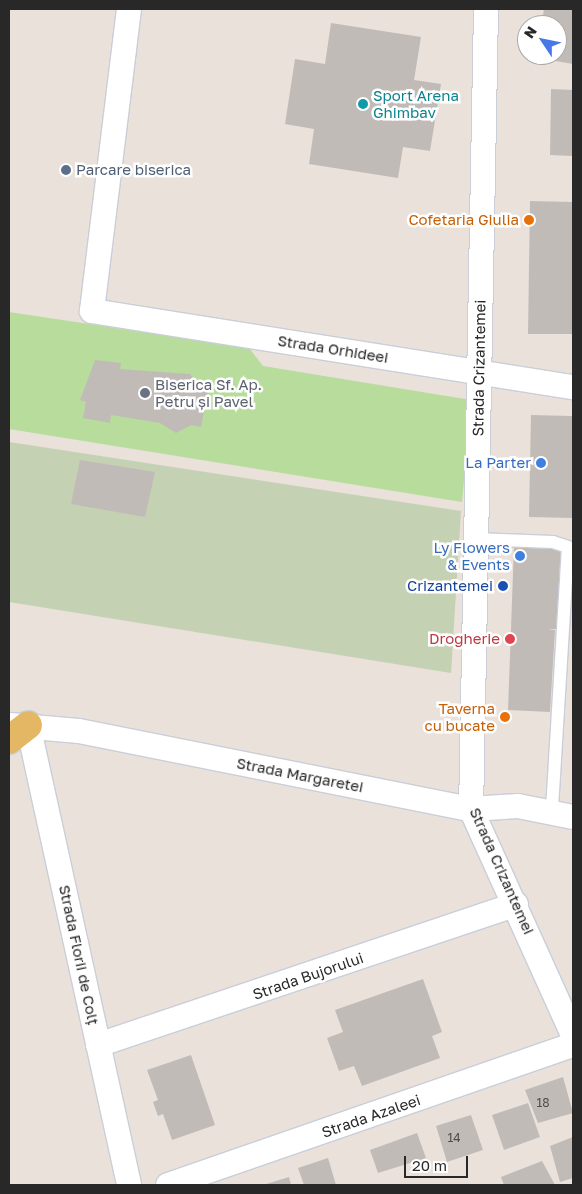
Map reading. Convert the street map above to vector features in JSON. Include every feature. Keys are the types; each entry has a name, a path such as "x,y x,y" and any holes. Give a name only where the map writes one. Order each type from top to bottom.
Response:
{"street":[{"name":"Strada Orhideei","path":"129,9 92,311 573,388"},
{"name":"Strada Crizantemei","path":"486,9 471,809 516,904 573,1035"},
{"name":"Strada Margaretei","path":"13,727 471,809 518,806 563,815"},
{"name":"Strada Florii de Colț","path":"13,727 98,1045 129,1185"},
{"name":"Strada Bujorului","path":"98,1045 516,904"},
{"name":"Strada Azaleei","path":"168,1185 573,1045"}],"lane":[{"path":"476,540 553,542 568,547 563,815"}],"green space":[{"path":"9,312 249,348 263,366 471,400 462,502 9,429"},
{"path":"9,442 461,511 451,673 9,602"}],"building":[{"path":"544,9 573,9 573,64 567,63 567,15 543,15"},
{"name":"Sport Arena Ghimbav","path":"331,23 421,37 414,80 441,84 430,151 403,147 398,178 309,164 314,129 285,124 295,59 325,64"},
{"path":"551,89 573,90 573,156 550,155"},
{"path":"530,201 573,202 573,334 528,334"},
{"name":"Biserica Sf. Ap. Petru și Pavel","path":"95,360 121,363 120,369 190,374 198,383 209,386 201,427 191,425 176,433 160,423 111,415 110,423 83,418 86,402 80,400"},
{"path":"531,415 573,416 573,518 529,517"},
{"path":"80,460 155,472 145,517 71,504"},
{"path":"514,546 561,548 557,629 548,629 555,630 550,712 508,710"},
{"path":"423,979 442,1032 432,1036 440,1058 362,1086 354,1066 339,1071 327,1038 343,1032 335,1010"},
{"path":"191,1055 215,1125 172,1140 163,1114 158,1116 153,1102 158,1100 147,1070"},
{"path":"563,1077 573,1113 538,1123 525,1090"},
{"path":"528,1103 540,1137 504,1150 492,1115"},
{"path":"471,1115 483,1150 447,1162 436,1126"},
{"path":"417,1133 426,1158 378,1173 370,1150"},
{"path":"573,1137 573,1178 560,1182 550,1146"},
{"path":"328,1158 336,1185 304,1185 298,1168"},
{"path":"542,1161 555,1185 504,1185 501,1177"},
{"path":"289,1177 291,1185 263,1185"}],"place":[{"name":"Sport Arena Ghimbav","path":"363,104"},
{"name":"Parcare biserica","path":"66,170"},
{"name":"Cofetaria Giulia","path":"529,220"},
{"name":"Biserica Sf. Ap. Petru și Pavel","path":"145,393"},
{"name":"La Parter","path":"541,463"},
{"name":"Ly Flowers & Events","path":"520,556"},
{"name":"Crizantemei","path":"503,586"},
{"name":"Drogherie","path":"510,639"},
{"name":"Taverna cu bucate","path":"505,717"}]}
